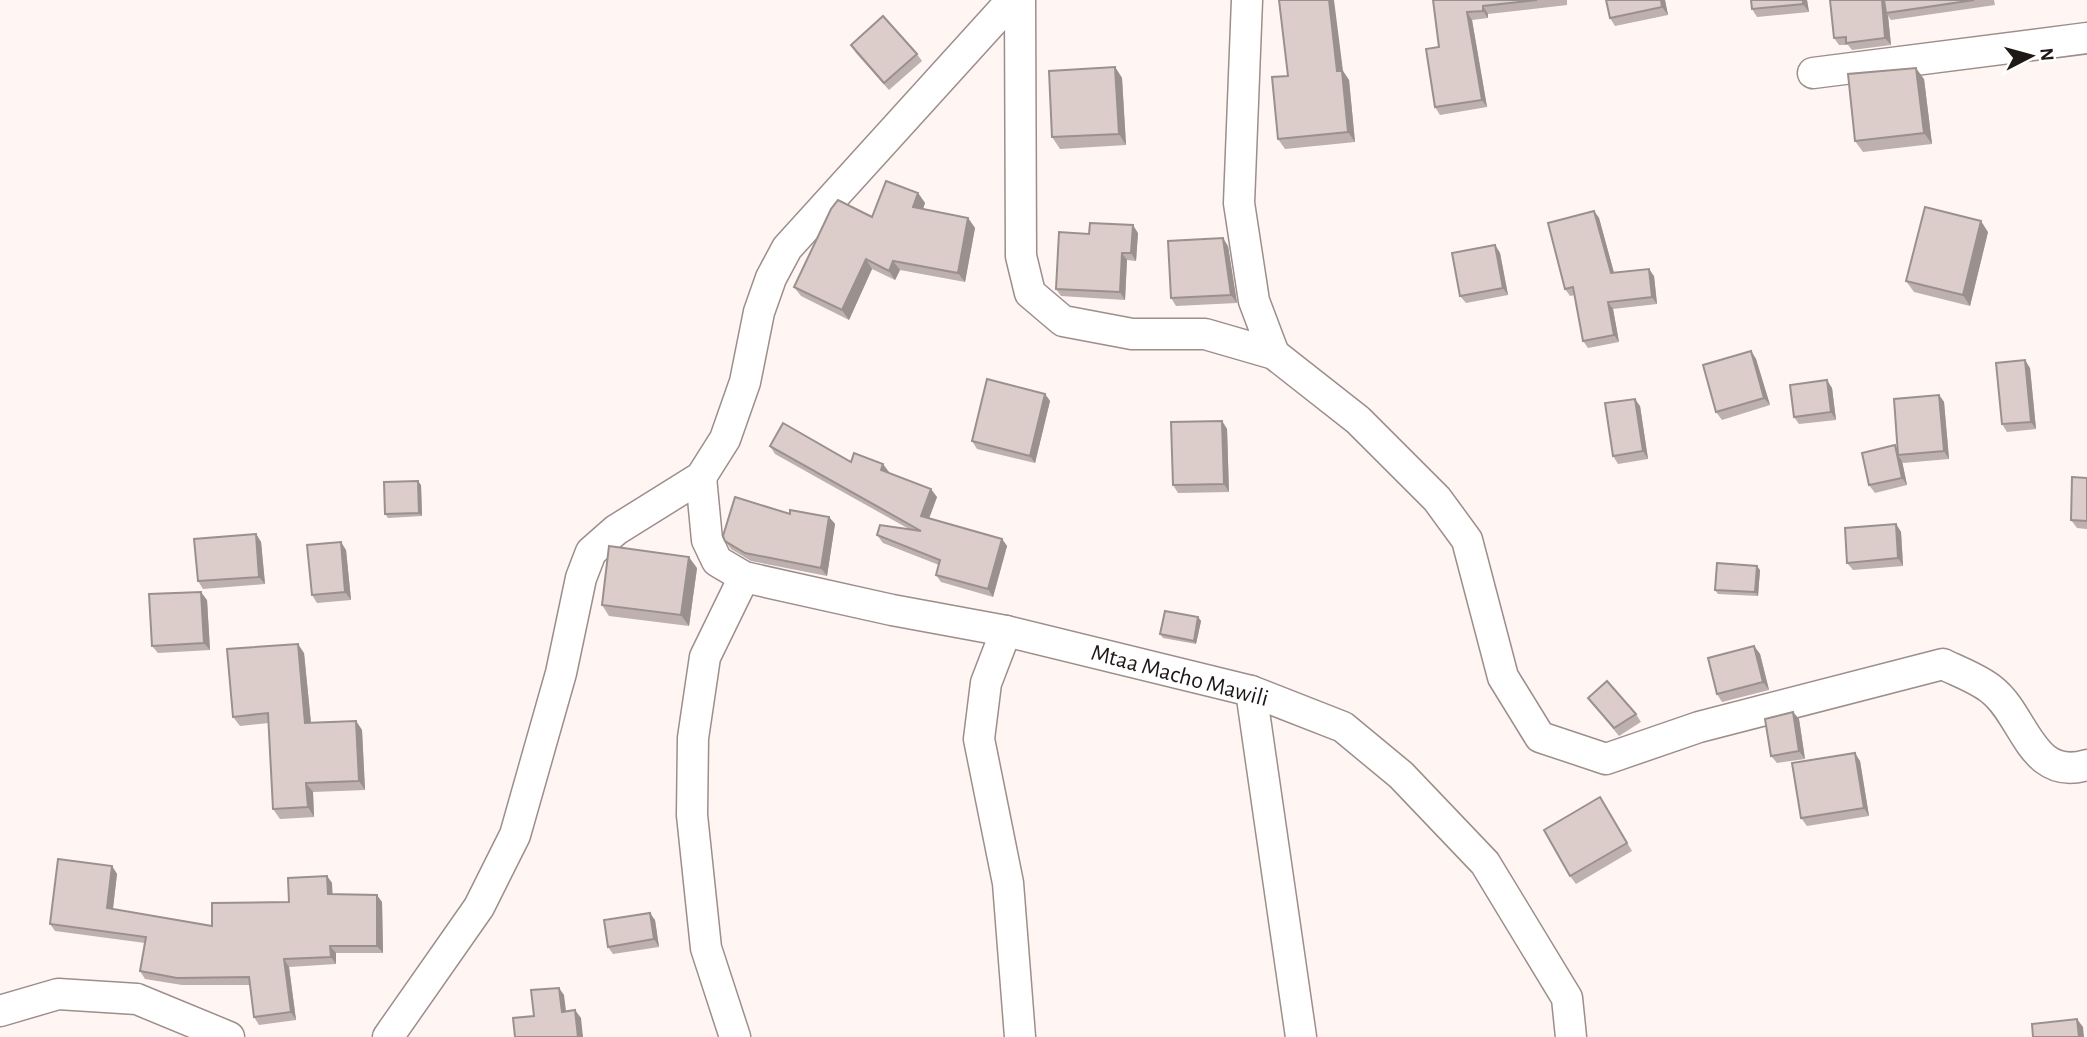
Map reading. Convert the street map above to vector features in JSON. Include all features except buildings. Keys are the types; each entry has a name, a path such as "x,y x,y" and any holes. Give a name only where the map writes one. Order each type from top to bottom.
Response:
{"street":[{"path":"388,1037 479,907 515,835 561,673 581,578 591,552 616,530 701,477 725,439 745,382 759,312 771,278 788,248 1012,0"},
{"path":"1020,0 1021,256 1030,293 1062,321 1132,334 1205,334 1274,354 1358,420 1437,499 1467,540 1503,677 1540,737 1606,759 1699,727 1943,664 1993,690 2045,761 2073,769 2087,765"},
{"path":"1247,0 1239,203 1254,301 1274,354"},
{"path":"1813,74 2087,38"},
{"name":"Mtaa Macho Mawili","path":"701,477 707,540 717,561 744,577 892,610 1006,631 1251,691 1343,727 1401,775 1485,863 1567,998 1571,1037"},
{"path":"735,1037 706,948 692,815 692,738 705,657 744,577"},
{"path":"1006,631 986,682 979,738 1008,883 1020,1037"},
{"path":"1251,691 1301,1037"},
{"path":"0,1011 58,993 137,999 229,1037"}]}
